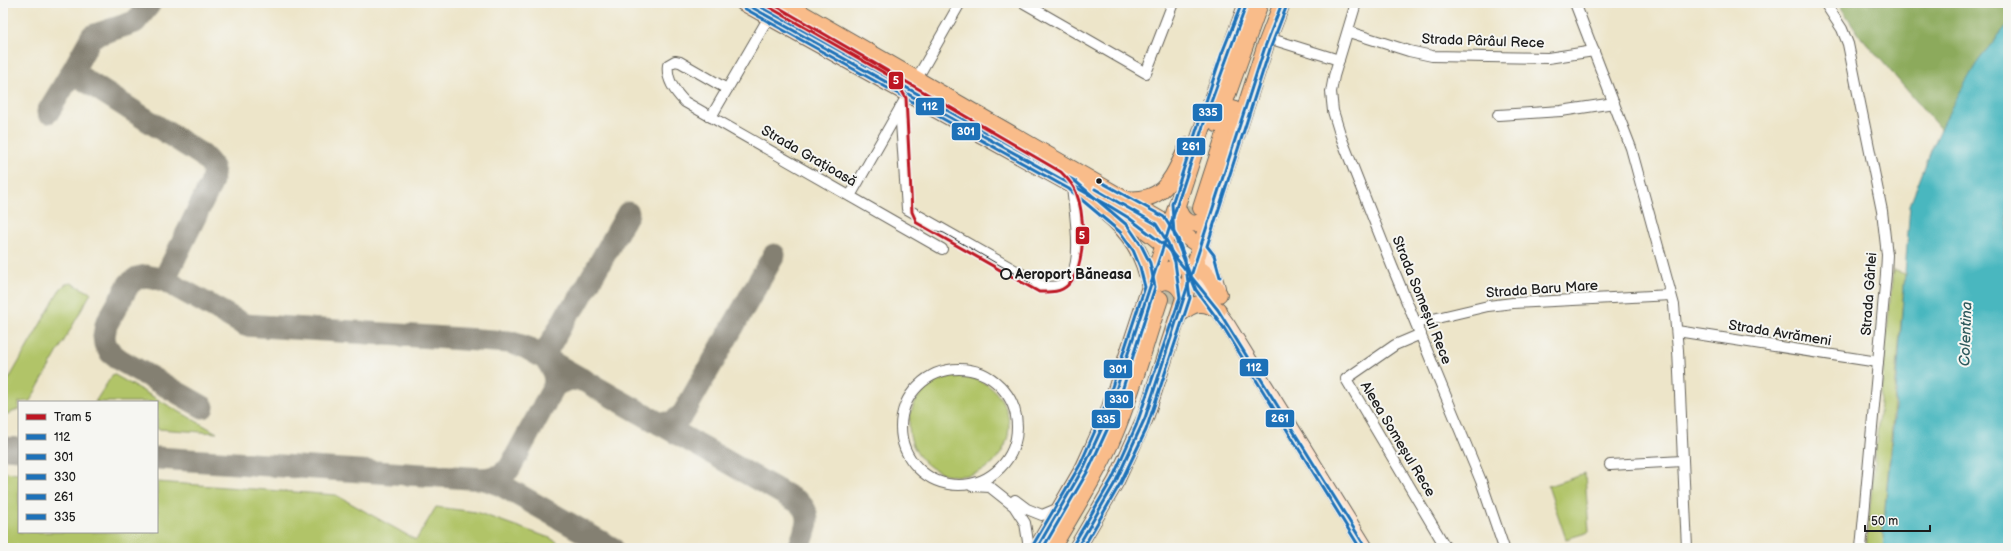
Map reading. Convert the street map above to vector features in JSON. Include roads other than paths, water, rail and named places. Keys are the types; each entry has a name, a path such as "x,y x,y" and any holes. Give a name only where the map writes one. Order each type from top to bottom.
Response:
{"main road":[{"path":"744,3 1129,218 1173,236 1190,270 1228,325 1366,548"},
{"path":"784,3 1122,199 1173,236 1209,257 1228,325"},
{"path":"1122,199 1136,200 1151,198 1164,188 1172,177 1211,102 1247,3"},
{"path":"1195,209 1260,3"},
{"path":"1173,236 1195,209 1271,3"},
{"path":"1078,548 1132,450 1145,418 1165,301 1173,236 1195,209 1282,3"},
{"path":"1195,209 1211,102"},
{"path":"1072,185 1112,218 1132,238 1165,301"},
{"path":"1173,236 1190,270 1185,298"},
{"path":"1065,548 1104,479 1127,431 1165,301 1164,272 1190,270 1207,276 1219,294"},
{"path":"1052,548 1094,474 1114,434 1165,301 1162,281 1171,282 1178,287 1185,298"},
{"path":"1165,301 1185,298"},
{"path":"1165,301 1191,306 1199,303 1210,305 1218,310"},
{"path":"1037,548 1084,467 1107,417 1165,301"}],"street":[{"path":"850,196 960,3"},
{"path":"1024,3 1146,73 1173,3"},
{"name":"Strada Someșul Rece","path":"1356,3 1349,32 1335,72 1332,92 1333,112 1341,137 1481,481 1504,548"},
{"path":"1575,3 1631,148 1671,295 1677,331 1687,548"},
{"name":"Strada Gârlei","path":"1825,3 1842,29 1848,44 1882,211 1887,266 1861,548"},
{"path":"711,117 769,17"},
{"name":"Strada Pârâul Rece","path":"1349,32 1409,51 1432,56 1548,58 1594,51"},
{"path":"1268,38 1339,60"},
{"name":"Strada Grațioasă","path":"727,89 680,62 675,61 668,65 669,77 678,94 685,102 942,249"},
{"path":"1498,115 1561,111 1614,103"},
{"path":"900,108 906,207 1041,285 1055,286 1066,282 1070,278 1077,261 1078,248 1072,185"},
{"path":"893,221 923,218"},
{"name":"Strada Baru Mare","path":"1416,323 1488,306 1513,303 1671,295"},
{"name":"Strada Avrămeni","path":"1677,331 1878,362"},
{"name":"Aleea Someșul Rece","path":"1421,334 1395,345 1346,379 1446,548"},
{"path":"988,483 1003,465 1011,452 1016,438 1017,422 1011,400 1001,386 980,372 968,369 943,371 923,381 910,395 903,412 901,431 906,450 916,466 923,472 940,481 960,485 988,483 1014,506 1022,510 1042,515 1054,512 1061,507"},
{"path":"1610,465 1683,461"},
{"path":"960,485 988,483 1001,488 1022,510 1029,548"}],"water":[{"name":"Colentina","path":"2008,24 2008,548 1884,548 1883,531 1895,409 1910,205 1932,148 1952,106 1979,59"}],"tunnel":[{"path":"1170,267 1191,204"},
{"path":"1170,303 1186,255"}],"tram line":[{"name":"5","path":"762,3 895,79 906,98 912,212 917,223 1039,292 1058,291 1068,285 1079,266 1082,227 1079,202 1076,192 1072,184 1061,172 771,3"},
{"path":"923,227 944,233 1029,282 1038,292"}],"place":[{"name":"Aeroport Băneasa","path":"1006,274"}]}
